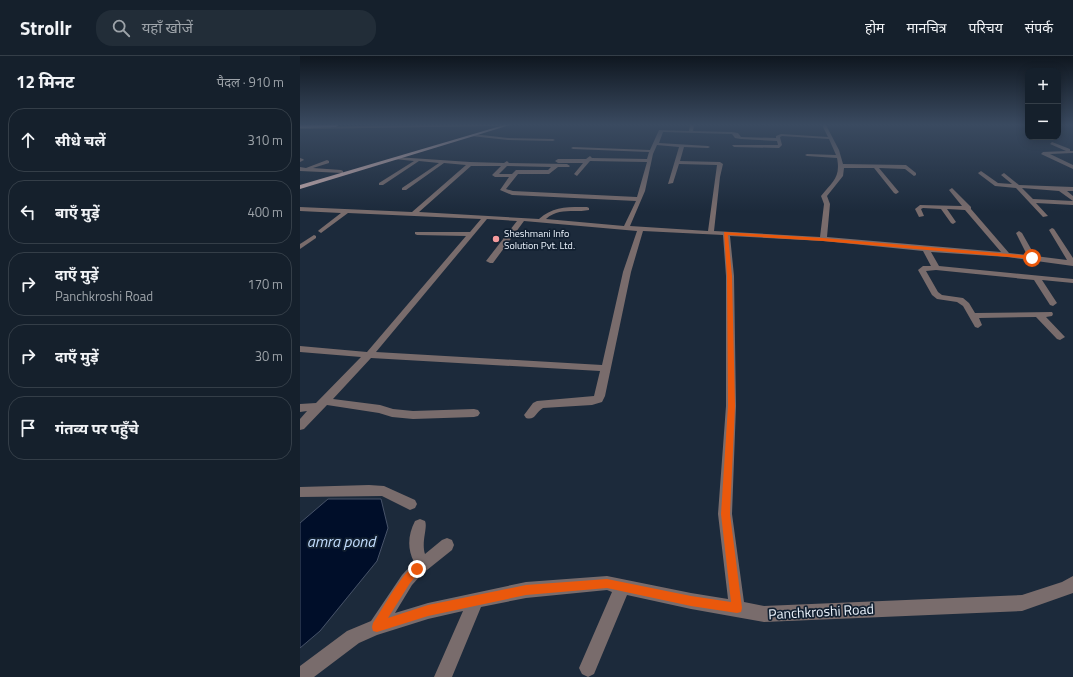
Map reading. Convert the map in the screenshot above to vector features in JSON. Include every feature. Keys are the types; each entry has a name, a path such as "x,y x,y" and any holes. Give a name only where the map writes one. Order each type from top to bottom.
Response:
{"main road":[{"path":"300,186 341,172 405,154"},
{"path":"300,186 409,154"}],"street":[{"path":"577,174 593,154"},
{"path":"626,228 637,208 638,199 646,181 651,154"},
{"path":"670,183 679,154"},
{"path":"823,239 826,204 824,196 840,175 841,166 837,154"},
{"path":"1045,154 1073,167"},
{"path":"807,156 838,157"},
{"path":"807,156 810,161"},
{"path":"396,158 442,163 566,167"},
{"path":"510,160 495,175 512,176"},
{"path":"638,199 504,191 503,188 512,176 518,172 549,172 558,161 561,160 650,161"},
{"path":"381,184 416,161"},
{"path":"302,170 327,162"},
{"path":"676,162 720,164 717,177 711,232"},
{"path":"404,189 442,163"},
{"path":"414,214 470,164"},
{"path":"841,166 906,167 914,174"},
{"path":"875,166 896,192"},
{"path":"302,170 341,172"},
{"path":"981,173 996,184 1073,189"},
{"path":"1004,175 1017,186 1045,216"},
{"path":"1061,189 1073,199"},
{"path":"952,190 1007,255"},
{"path":"1030,201 1073,203"},
{"path":"921,216 919,207 968,208"},
{"path":"943,207 953,222"},
{"path":"300,214 303,209 541,220 626,228 823,239 1007,255 1073,263"},
{"path":"541,220 547,213 554,210 586,209"},
{"path":"321,231 347,211"},
{"path":"300,426 370,355 486,217"},
{"path":"490,261 522,219"},
{"path":"530,414 537,406 541,404 592,401 598,399 600,396 627,272 641,228"},
{"path":"1052,230 1073,263"},
{"path":"417,233 472,234"},
{"path":"726,233 730,276 731,406 725,514 737,608"},
{"path":"1019,233 1032,258"},
{"path":"300,247 314,237"},
{"path":"926,249 936,268"},
{"path":"978,325 966,305 960,300 940,297 935,293 922,270 926,268 936,268 1073,281"},
{"path":"1036,277 1053,303"},
{"path":"1038,314 1060,337"},
{"path":"973,316 1049,314"},
{"path":"300,349 370,355 606,368"},
{"path":"300,408 321,404 380,409 392,413 413,415 474,413"},
{"path":"300,492 376,490 384,491 410,504"},
{"path":"420,525 415,539 415,547 416,554 422,564"},
{"path":"377,627 407,580 422,564 446,545"},
{"name":"Panchkroshi Road","path":"300,677 353,637 377,627 428,610 526,590 607,583 691,601 764,614 1022,603 1067,588 1073,583"},
{"path":"588,668 622,587"},
{"path":"443,677 476,601"}],"water":[{"name":"amra pond","path":"328,499 381,499 388,528 377,561 320,631 300,648 300,523"}],"place":[{"name":"Sheshmani Info Solution Pvt. Ltd.","path":"496,239"}],"route":[{"path":"417,569 407,580 377,627 428,610 526,590 607,583 691,601 737,608 725,514 731,406 730,276 726,233 823,239 1032,258"}]}
